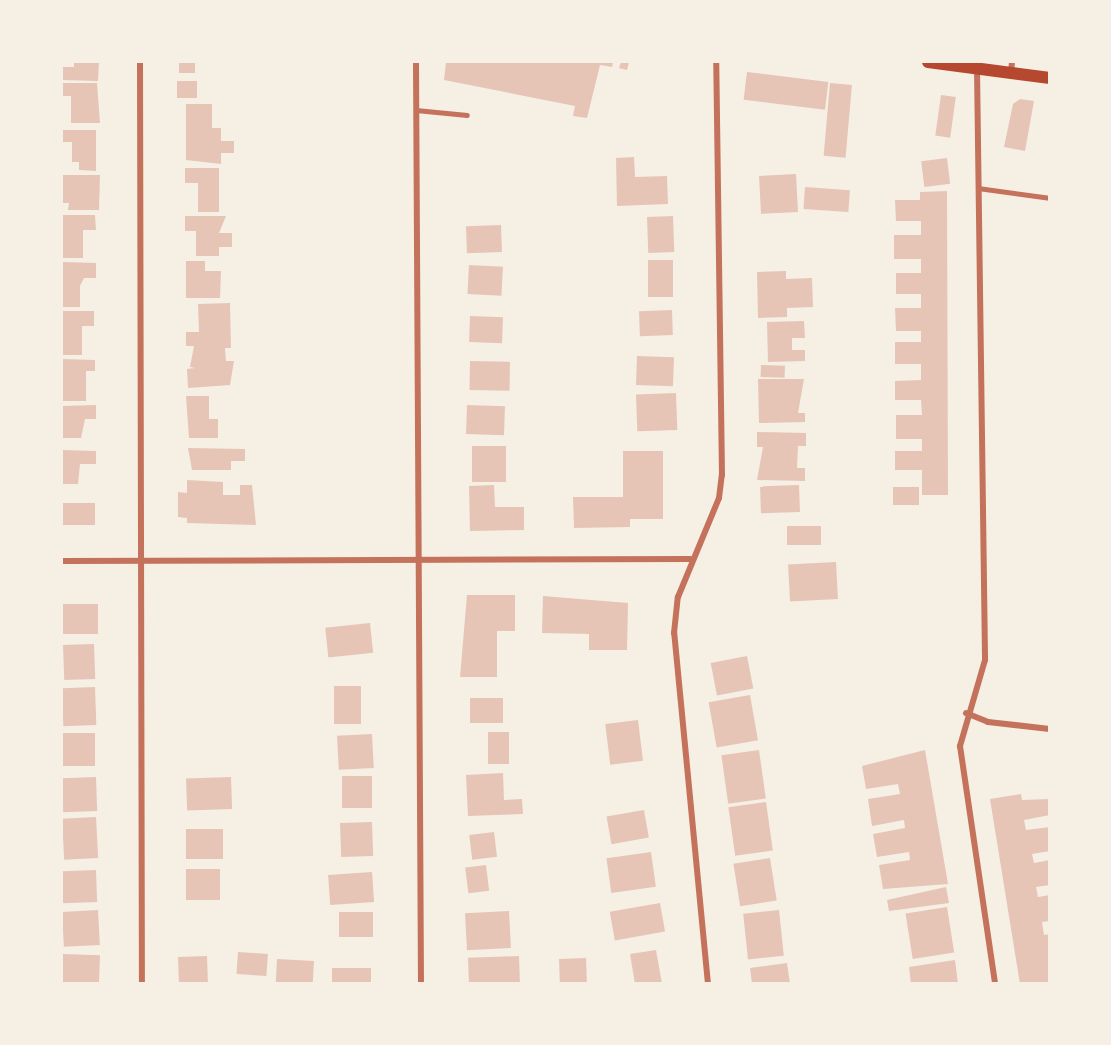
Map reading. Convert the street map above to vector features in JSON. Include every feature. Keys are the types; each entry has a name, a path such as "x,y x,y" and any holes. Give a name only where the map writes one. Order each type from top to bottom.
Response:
{"main road":[{"path":"928,62 977,69 1011,67 1050,78"}],"street":[{"path":"140,62 142,984"},
{"path":"416,62 421,984"},
{"path":"708,984 674,633 690,559 719,498 722,475 716,62"},
{"path":"977,69 985,660 966,713 960,746 995,984"},
{"path":"62,561 690,559"},
{"path":"966,713 988,723 1050,729"}],"lane":[{"path":"416,110 467,115"},
{"path":"977,188 1050,198"}],"building":[{"path":"74,62 99,62 98,81 62,80 62,67 74,67"},
{"path":"446,62 613,62 612,67 600,65 587,118 573,116 575,106 444,80"},
{"path":"621,62 629,62 627,70 619,68"},
{"path":"179,63 195,63 195,73 179,73"},
{"path":"747,72 828,82 825,110 744,100"},
{"path":"177,81 197,81 197,98 177,98"},
{"path":"63,83 97,83 100,123 71,123 71,96 63,96"},
{"path":"830,83 852,85 846,158 824,156"},
{"path":"941,95 956,97 950,138 935,136"},
{"path":"1020,99 1034,101 1025,151 1004,147 1013,104"},
{"path":"186,104 212,104 212,128 221,128 221,141 234,141 234,153 221,153 221,164 186,160"},
{"path":"63,130 96,130 96,171 79,170 79,162 72,162 72,142 63,142"},
{"path":"634,157 635,177 667,176 668,204 617,206 616,158"},
{"path":"947,158 950,184 924,187 921,161"},
{"path":"185,168 219,168 219,212 198,212 198,183 185,183"},
{"path":"796,174 798,212 761,214 759,176"},
{"path":"62,175 100,175 99,210 68,210 69,203 62,203"},
{"path":"805,187 850,190 848,212 803,209"},
{"path":"947,191 948,495 922,495 922,470 895,470 895,451 922,451 922,439 896,439 896,415 922,415 921,400 895,400 895,381 921,380 921,364 895,364 895,342 921,342 921,331 896,331 895,308 921,308 921,294 896,294 896,273 921,273 921,259 894,259 894,235 921,235 921,221 896,221 895,200 920,200 920,192"},
{"path":"62,215 95,215 96,230 83,230 83,258 62,258"},
{"path":"185,216 226,216 219,233 232,233 232,247 219,247 219,256 196,256 196,231 185,231"},
{"path":"673,216 674,252 648,253 647,217"},
{"path":"501,225 502,252 467,253 466,226"},
{"path":"648,260 673,260 673,297 648,297"},
{"path":"186,261 205,261 205,271 221,271 220,298 186,298"},
{"path":"62,262 96,263 96,278 84,278 80,286 80,307 62,307"},
{"path":"469,265 503,267 501,296 467,294"},
{"path":"786,271 786,279 812,278 813,307 787,308 787,317 758,318 757,272"},
{"path":"230,303 231,348 225,348 226,361 234,361 230,385 188,388 187,369 195,368 190,367 194,346 186,346 186,332 199,332 198,304"},
{"path":"672,310 673,335 640,336 639,311"},
{"path":"62,311 94,311 94,326 82,326 82,355 62,355"},
{"path":"470,316 503,317 502,343 469,342"},
{"path":"804,321 805,338 792,338 792,350 805,350 805,361 768,362 767,322"},
{"path":"637,356 674,357 673,386 636,385"},
{"path":"62,359 95,360 95,371 86,371 86,401 62,401"},
{"path":"470,361 510,362 509,391 469,390"},
{"path":"761,365 785,366 785,378 761,377"},
{"path":"758,379 804,379 798,413 805,413 805,422 759,423"},
{"path":"676,393 677,430 637,431 636,394"},
{"path":"186,396 209,396 209,419 218,419 218,438 189,438"},
{"path":"96,405 96,419 85,419 81,438 62,438 62,406"},
{"path":"467,405 505,406 504,435 466,434"},
{"path":"757,432 806,433 806,446 798,446 797,468 805,468 805,481 757,480 763,447 757,447"},
{"path":"472,446 506,446 506,482 472,482"},
{"path":"188,448 245,449 245,461 231,461 231,470 192,470"},
{"path":"62,450 96,451 96,464 80,464 78,484 62,484"},
{"path":"623,451 663,451 663,519 630,519 630,527 574,528 573,497 623,497"},
{"path":"187,480 223,482 223,495 240,495 240,485 252,485 256,525 187,523 187,518 178,517 178,492 187,493"},
{"path":"494,485 495,507 524,507 524,530 470,531 469,486"},
{"path":"799,485 800,512 761,513 760,486"},
{"path":"893,487 919,487 919,505 893,505"},
{"path":"62,503 95,503 95,525 62,525"},
{"path":"787,526 821,526 821,545 787,545"},
{"path":"836,562 838,599 790,601 788,565"},
{"path":"467,595 515,595 515,631 497,631 497,677 460,677"},
{"path":"543,596 628,603 627,650 589,650 589,634 542,633"},
{"path":"62,604 98,604 98,634 62,634"},
{"path":"370,623 373,653 328,658 325,628"},
{"path":"94,644 95,679 64,680 63,645"},
{"path":"747,656 753,688 717,695 711,663"},
{"path":"334,686 361,686 361,724 334,724"},
{"path":"95,687 96,725 63,726 62,688"},
{"path":"750,695 758,740 717,748 709,702"},
{"path":"470,698 503,698 503,723 470,723"},
{"path":"638,720 643,761 610,765 605,724"},
{"path":"488,732 509,732 509,764 488,764"},
{"path":"62,733 95,733 95,766 62,766"},
{"path":"372,734 374,768 339,770 337,736"},
{"path":"759,750 766,799 728,804 721,755"},
{"path":"925,750 948,884 883,889 879,865 910,860 909,852 877,857 873,834 905,828 904,820 872,826 868,799 900,794 898,784 866,789 862,766"},
{"path":"503,773 504,800 522,799 523,814 468,816 466,775"},
{"path":"342,776 372,776 372,808 342,808"},
{"path":"96,777 97,811 63,812 62,778"},
{"path":"231,777 232,809 187,811 186,779"},
{"path":"1021,794 1022,800 1050,799 1050,815 1024,820 1026,830 1050,827 1050,851 1032,854 1034,863 1050,860 1050,885 1036,887 1038,897 1050,895 1050,921 1042,922 1044,935 1050,934 1050,984 1020,984 990,799"},
{"path":"766,802 773,851 735,856 728,807"},
{"path":"644,810 649,838 611,844 607,817"},
{"path":"96,817 98,858 64,860 62,819"},
{"path":"372,822 373,856 341,857 340,823"},
{"path":"186,829 223,829 223,859 186,859"},
{"path":"494,832 497,857 472,860 469,835"},
{"path":"651,852 656,887 611,893 606,858"},
{"path":"770,858 777,900 740,906 733,864"},
{"path":"486,865 489,891 468,893 465,868"},
{"path":"186,869 220,869 220,900 186,900"},
{"path":"96,870 97,902 63,903 62,871"},
{"path":"372,872 374,902 330,905 328,875"},
{"path":"946,887 949,903 889,911 887,900"},
{"path":"660,903 665,932 615,940 610,912"},
{"path":"947,907 954,952 913,959 906,914"},
{"path":"98,910 100,945 64,947 62,912"},
{"path":"779,910 784,956 748,960 743,914"},
{"path":"509,911 511,948 467,950 465,913"},
{"path":"339,912 373,912 373,937 339,937"},
{"path":"656,950 662,984 635,984 630,954"},
{"path":"238,952 268,954 266,976 236,974"},
{"path":"62,954 100,955 99,984 62,984"},
{"path":"207,956 208,984 179,984 178,957"},
{"path":"519,956 520,984 469,984 468,958"},
{"path":"586,958 587,984 560,984 559,959"},
{"path":"277,959 314,961 313,984 276,984"},
{"path":"955,960 958,984 911,984 909,967"},
{"path":"787,963 790,984 752,984 750,968"},
{"path":"332,968 371,968 371,984 332,984"}]}
